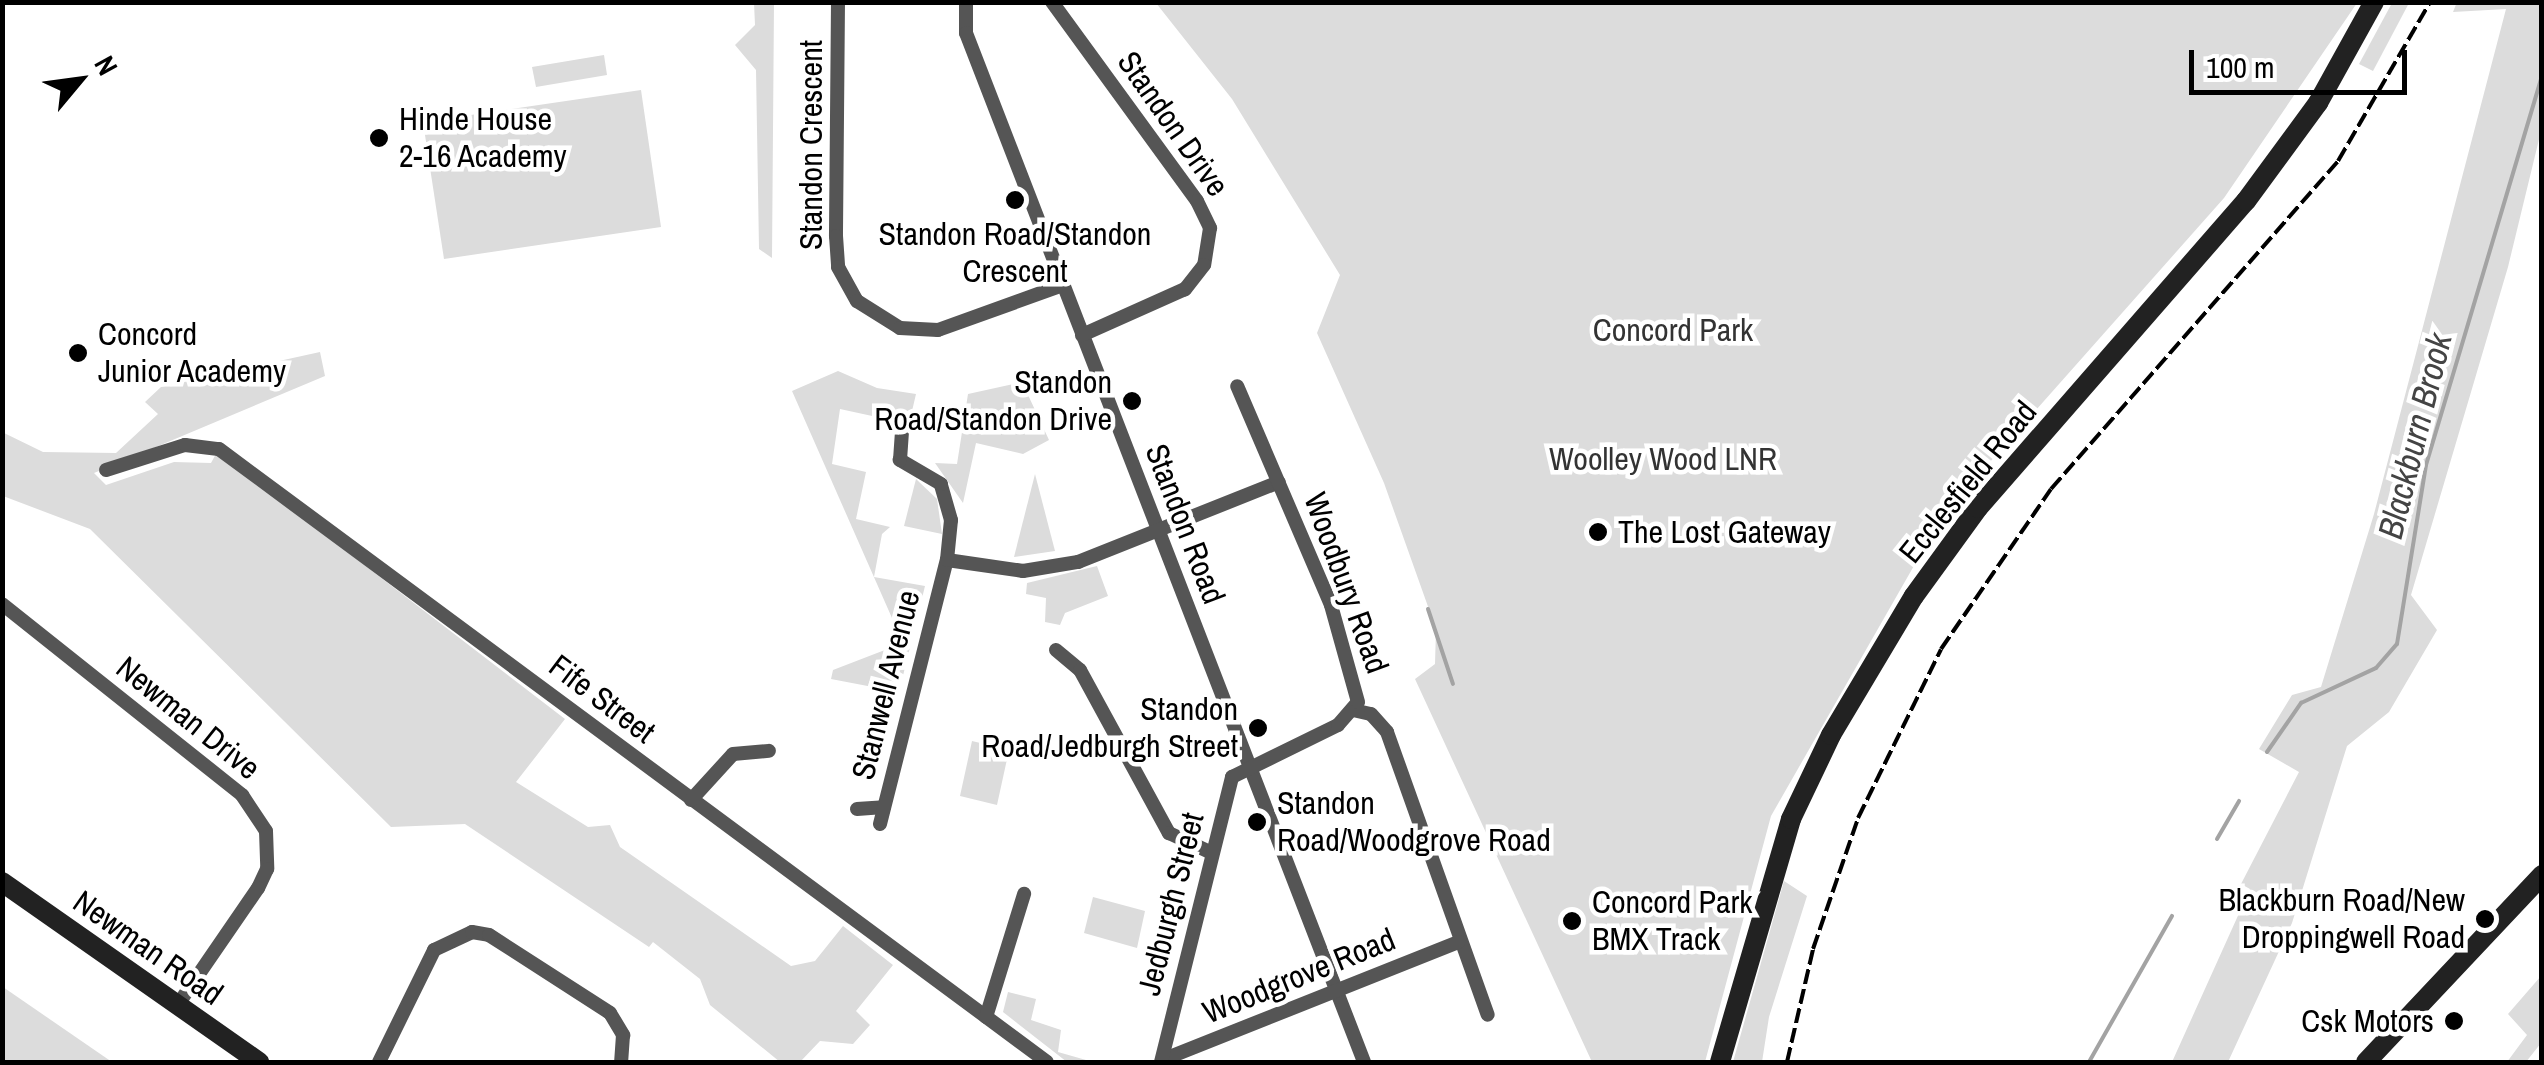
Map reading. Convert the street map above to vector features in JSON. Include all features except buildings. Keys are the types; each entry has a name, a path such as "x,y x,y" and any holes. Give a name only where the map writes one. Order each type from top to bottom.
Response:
{"main road":[{"name":"Ecclesfield Road","path":"1720,1062 1791,819 1831,735 1914,596 1978,508 2246,201 2318,103 2374,2"},
{"path":"2366,1062 2542,875"},
{"name":"Newman Road","path":"2,882 259,1062"}],"street":[{"name":"Standon Crescent","path":"838,2 836,236 838,267 857,301 900,328 938,330 1063,285"},
{"name":"Standon Road","path":"966,2 966,33 1246,767 1364,1062"},
{"name":"Standon Drive","path":"1052,2 1197,200 1210,228 1204,265 1185,289 1082,335"},
{"path":"1237,386 1279,482"},
{"name":"Stanwell Avenue","path":"880,824 948,560 948,498 931,474 900,460 902,430"},
{"name":"Fife Street","path":"106,470 185,446 219,449 1047,1062"},
{"name":"Woodbury Road","path":"948,560 1044,570 1279,482 1337,623 1358,692 1353,710 1312,740 1246,767"},
{"name":"Newman Drive","path":"2,604 242,794 266,831 266,868 258,888 177,1006"},
{"path":"1056,650 1080,670 1169,833 1212,853"},
{"path":"1353,710 1371,714 1387,732 1458,942 1488,1014"},
{"path":"691,800 732,754 769,750"},
{"name":"Jedburgh Street","path":"1162,1061 1228,786 1246,767"},
{"path":"856,809 884,807"},
{"path":"986,1017 1024,894"},
{"path":"378,1062 434,950 472,932 489,935 610,1012 622,1036 621,1062"},
{"name":"Woodgrove Road","path":"1162,1061 1458,942"}],"green space":[{"path":"2457,2 2541,3 2542,127 2508,267 2411,595 2437,630 2389,712 2347,746 2292,923 2228,1062 2172,1062 2250,889 2241,884 2299,772 2259,749 2292,695 2321,687 2374,514 2506,9 2453,12"},
{"path":"754,3 774,3 772,258 759,249 756,70 735,45 755,25"},
{"name":"Concord Park","path":"1156,3 2357,3 2224,198 1943,515 1771,816 1705,1062 1592,1062 1415,679 1435,664 1436,629 1384,483 1317,333 1340,275 1232,99"},
{"path":"2392,3 2409,3 2373,71 2359,64"},
{"path":"604,55 607,75 536,87 532,67"},
{"path":"641,90 661,227 444,259 423,122"},
{"path":"320,352 325,376 94,473 106,485 174,462 211,463 217,452 565,719 516,782 588,827 610,825 620,847 791,966 815,961 843,926 893,965 856,1011 870,1025 853,1044 820,1041 800,1062 780,1062 710,1005 700,979 653,942 649,947 465,824 391,827 90,529 3,496 2,432 43,452 116,453 158,414 145,402 161,387"},
{"path":"838,371 877,388 916,394 909,424 840,409 832,464 866,472 856,519 890,527 882,534 874,577 925,586 899,692 831,679 833,670 903,643 792,391"},
{"path":"1022,382 1049,440 1023,454 976,443 963,503 935,463 957,464 968,394"},
{"path":"1035,474 1055,551 1014,557"},
{"path":"916,479 937,499 942,534 904,526"},
{"path":"1097,566 1108,596 1065,613 1060,625 1045,622 1046,598 1026,594 1027,583"},
{"path":"972,741 1009,750 997,805 960,796"},
{"path":"1784,881 1807,896 1769,1017 1762,1062 1733,1062"},
{"path":"1093,897 1145,911 1137,948 1084,933"},
{"path":"2541,976 2541,1043 2526,1062 2507,1062 2527,1035 2508,1014"},
{"path":"3,987 112,1062 3,1062"},
{"path":"1008,992 1036,999 1031,1020 1061,1030 1058,1052 1093,1062 1067,1062 1003,1012"}],"waterway":[{"name":"Blackburn Brook","path":"2267,752 2301,703 2376,668 2397,644 2426,465 2542,76"},
{"path":"1428,609 1453,684"},
{"name":"Blackburn Brook","path":"2217,839 2239,801"},
{"name":"Blackburn Brook","path":"2089,1062 2172,916"}],"railway":[{"path":"1787,1062 1813,949 1858,818 1941,649 2051,489 2338,161 2430,2"}],"place":[{"name":"Hinde House 2-16 Academy","path":"379,138"},
{"name":"Standon Road/Standon Crescent","path":"1015,200"},
{"name":"Concord Junior Academy","path":"78,353"},
{"name":"Standon Road/Standon Drive","path":"1132,401"},
{"name":"The Lost Gateway","path":"1598,532"},
{"name":"Standon Road/Jedburgh Street","path":"1258,728"},
{"name":"Standon Road/Woodgrove Road","path":"1257,822"},
{"name":"Blackburn Road/New Droppingwell Road","path":"2485,919"},
{"name":"Concord Park BMX Track","path":"1572,921"},
{"name":"Csk Motors","path":"2454,1021"}],"park label":[{"name":"Woolley Wood LNR","path":"1663,459"}]}
